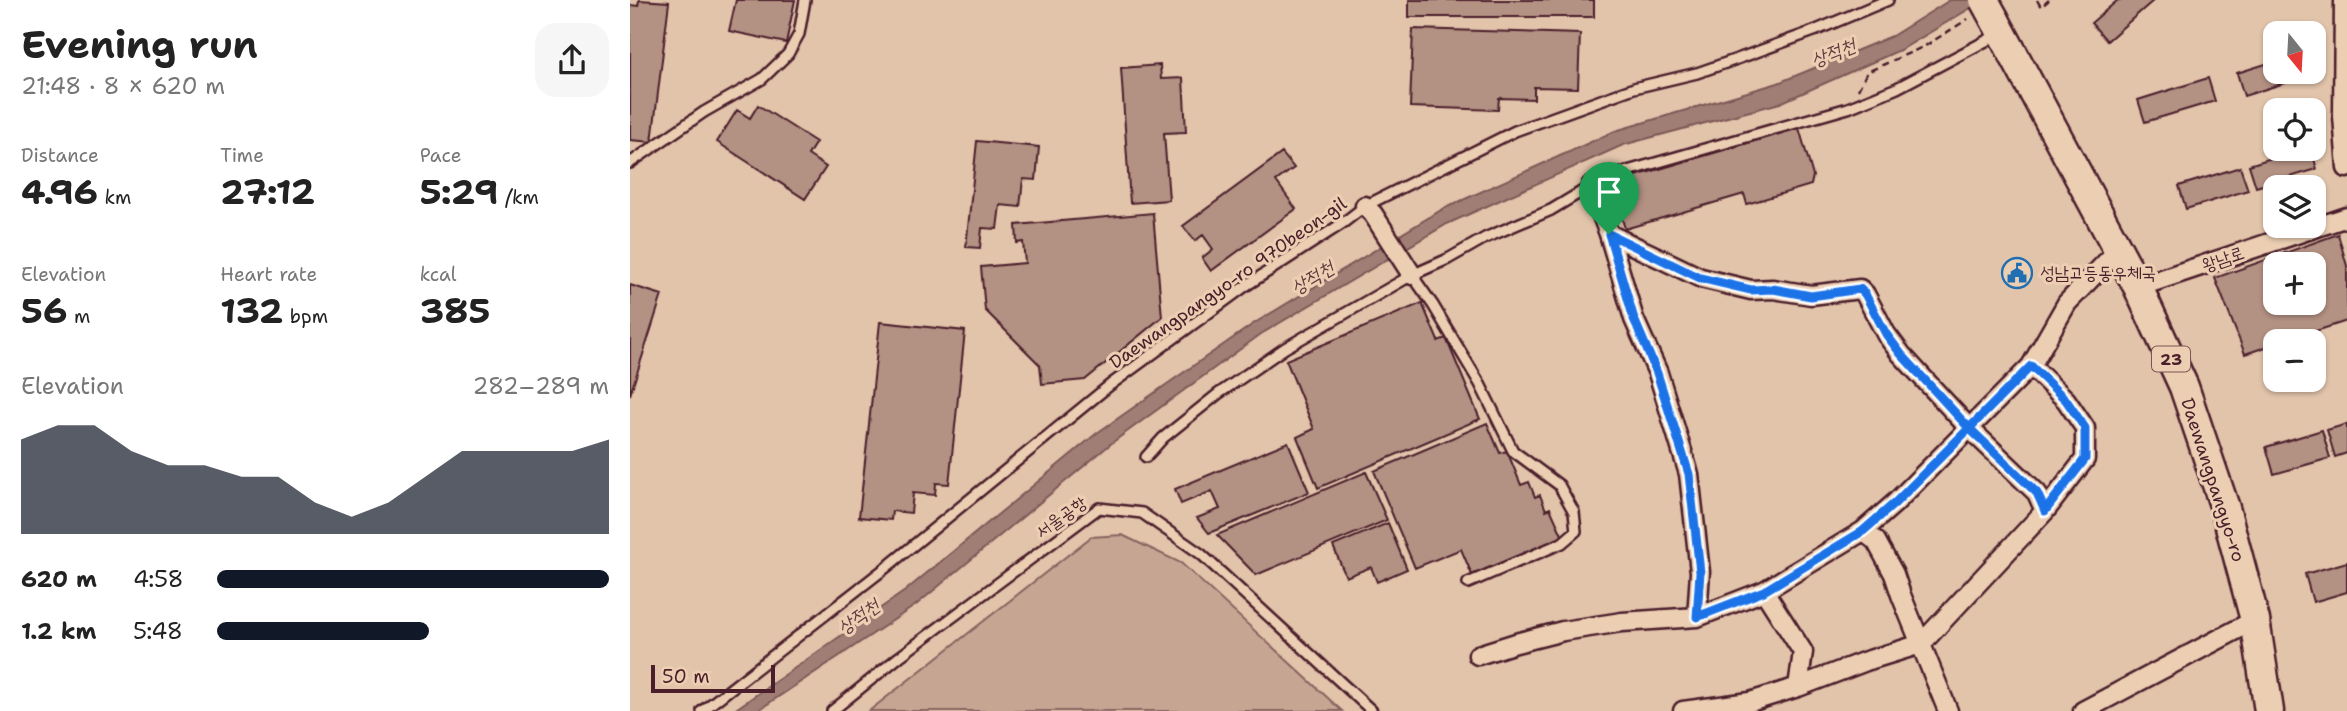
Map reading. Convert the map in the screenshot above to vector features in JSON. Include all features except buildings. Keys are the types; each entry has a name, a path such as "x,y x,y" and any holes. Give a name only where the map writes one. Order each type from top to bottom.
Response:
{"main road":[{"name":"Daewangpangyo-ro","path":"1990,16 2119,249 2183,387 2225,508 2255,620 2269,711"}],"street":[{"path":"2344,0 2343,116 2347,168"},
{"path":"1591,186 1609,234 1634,319 1657,373 1689,474 1700,572 1697,617"},
{"path":"1369,210 1410,271"},
{"name":"왕남로","path":"2138,287 2347,217"},
{"path":"1609,234 1700,278 1751,290 1773,289 1811,296 1860,289 1901,354 1969,428 2037,493 2045,511"},
{"path":"1478,655 1563,631 1622,622 1697,617 1764,591 1863,531 1895,503 2031,366 2067,303 2119,249"},
{"path":"1684,711 1750,702 1798,688 1866,661 1921,644 2045,511 2085,459 2085,428 2066,400 2031,366"},
{"path":"1863,531 1876,541 1894,574 1948,711"},
{"path":"1764,591 1803,652 1798,688"},
{"path":"2083,711 2255,620"}],"lane":[{"path":"630,163 704,112 762,79 788,54 799,34 805,0"},
{"name":"Daewangpangyo-ro 970beon-gil","path":"702,711 887,566 1110,385 1244,287 1343,223 1515,131 1634,88 1740,58 1888,0"},
{"path":"1146,457 1163,438 1218,394 1284,348 1410,271 1448,258 1485,238 1551,210 1591,186 1625,172 1848,108 1897,88 1990,16"},
{"path":"1410,271 1480,384 1513,451 1559,485 1574,512 1576,531 1562,543 1468,583"},
{"name":"서울공항","path":"832,711 899,657 1099,508 1142,513 1201,554 1372,711"}],"path":[{"path":"2037,0 2041,7 2049,0"},
{"path":"1848,108 1867,72 1990,16"}],"shaded area":[{"path":"1950,0 1984,0 1902,49 1780,103 1623,145 1447,224 1261,334 1113,442 916,605 757,711 733,711 905,591 1097,433 1253,324 1443,209 1615,131 1778,83 1892,36"},
{"path":"1122,535 1181,563 1342,711 869,711 1091,537"}],"place":[{"name":"성남고등동우체국","path":"2017,273"}],"route":[{"path":"1609,234 1634,319 1657,373 1689,474 1700,572 1697,617 1764,591 1863,531 1895,503 1925,471 1969,428 2031,366 2066,400 2085,428 2085,459 2045,511 2037,493 1969,428 1901,354 1860,289 1811,296 1773,289 1751,290 1700,278 1609,234"}],"water label":[{"name":"상적천","path":"1833,52"},
{"name":"상적천","path":"1312,277"},
{"name":"상적천","path":"858,616"}]}
